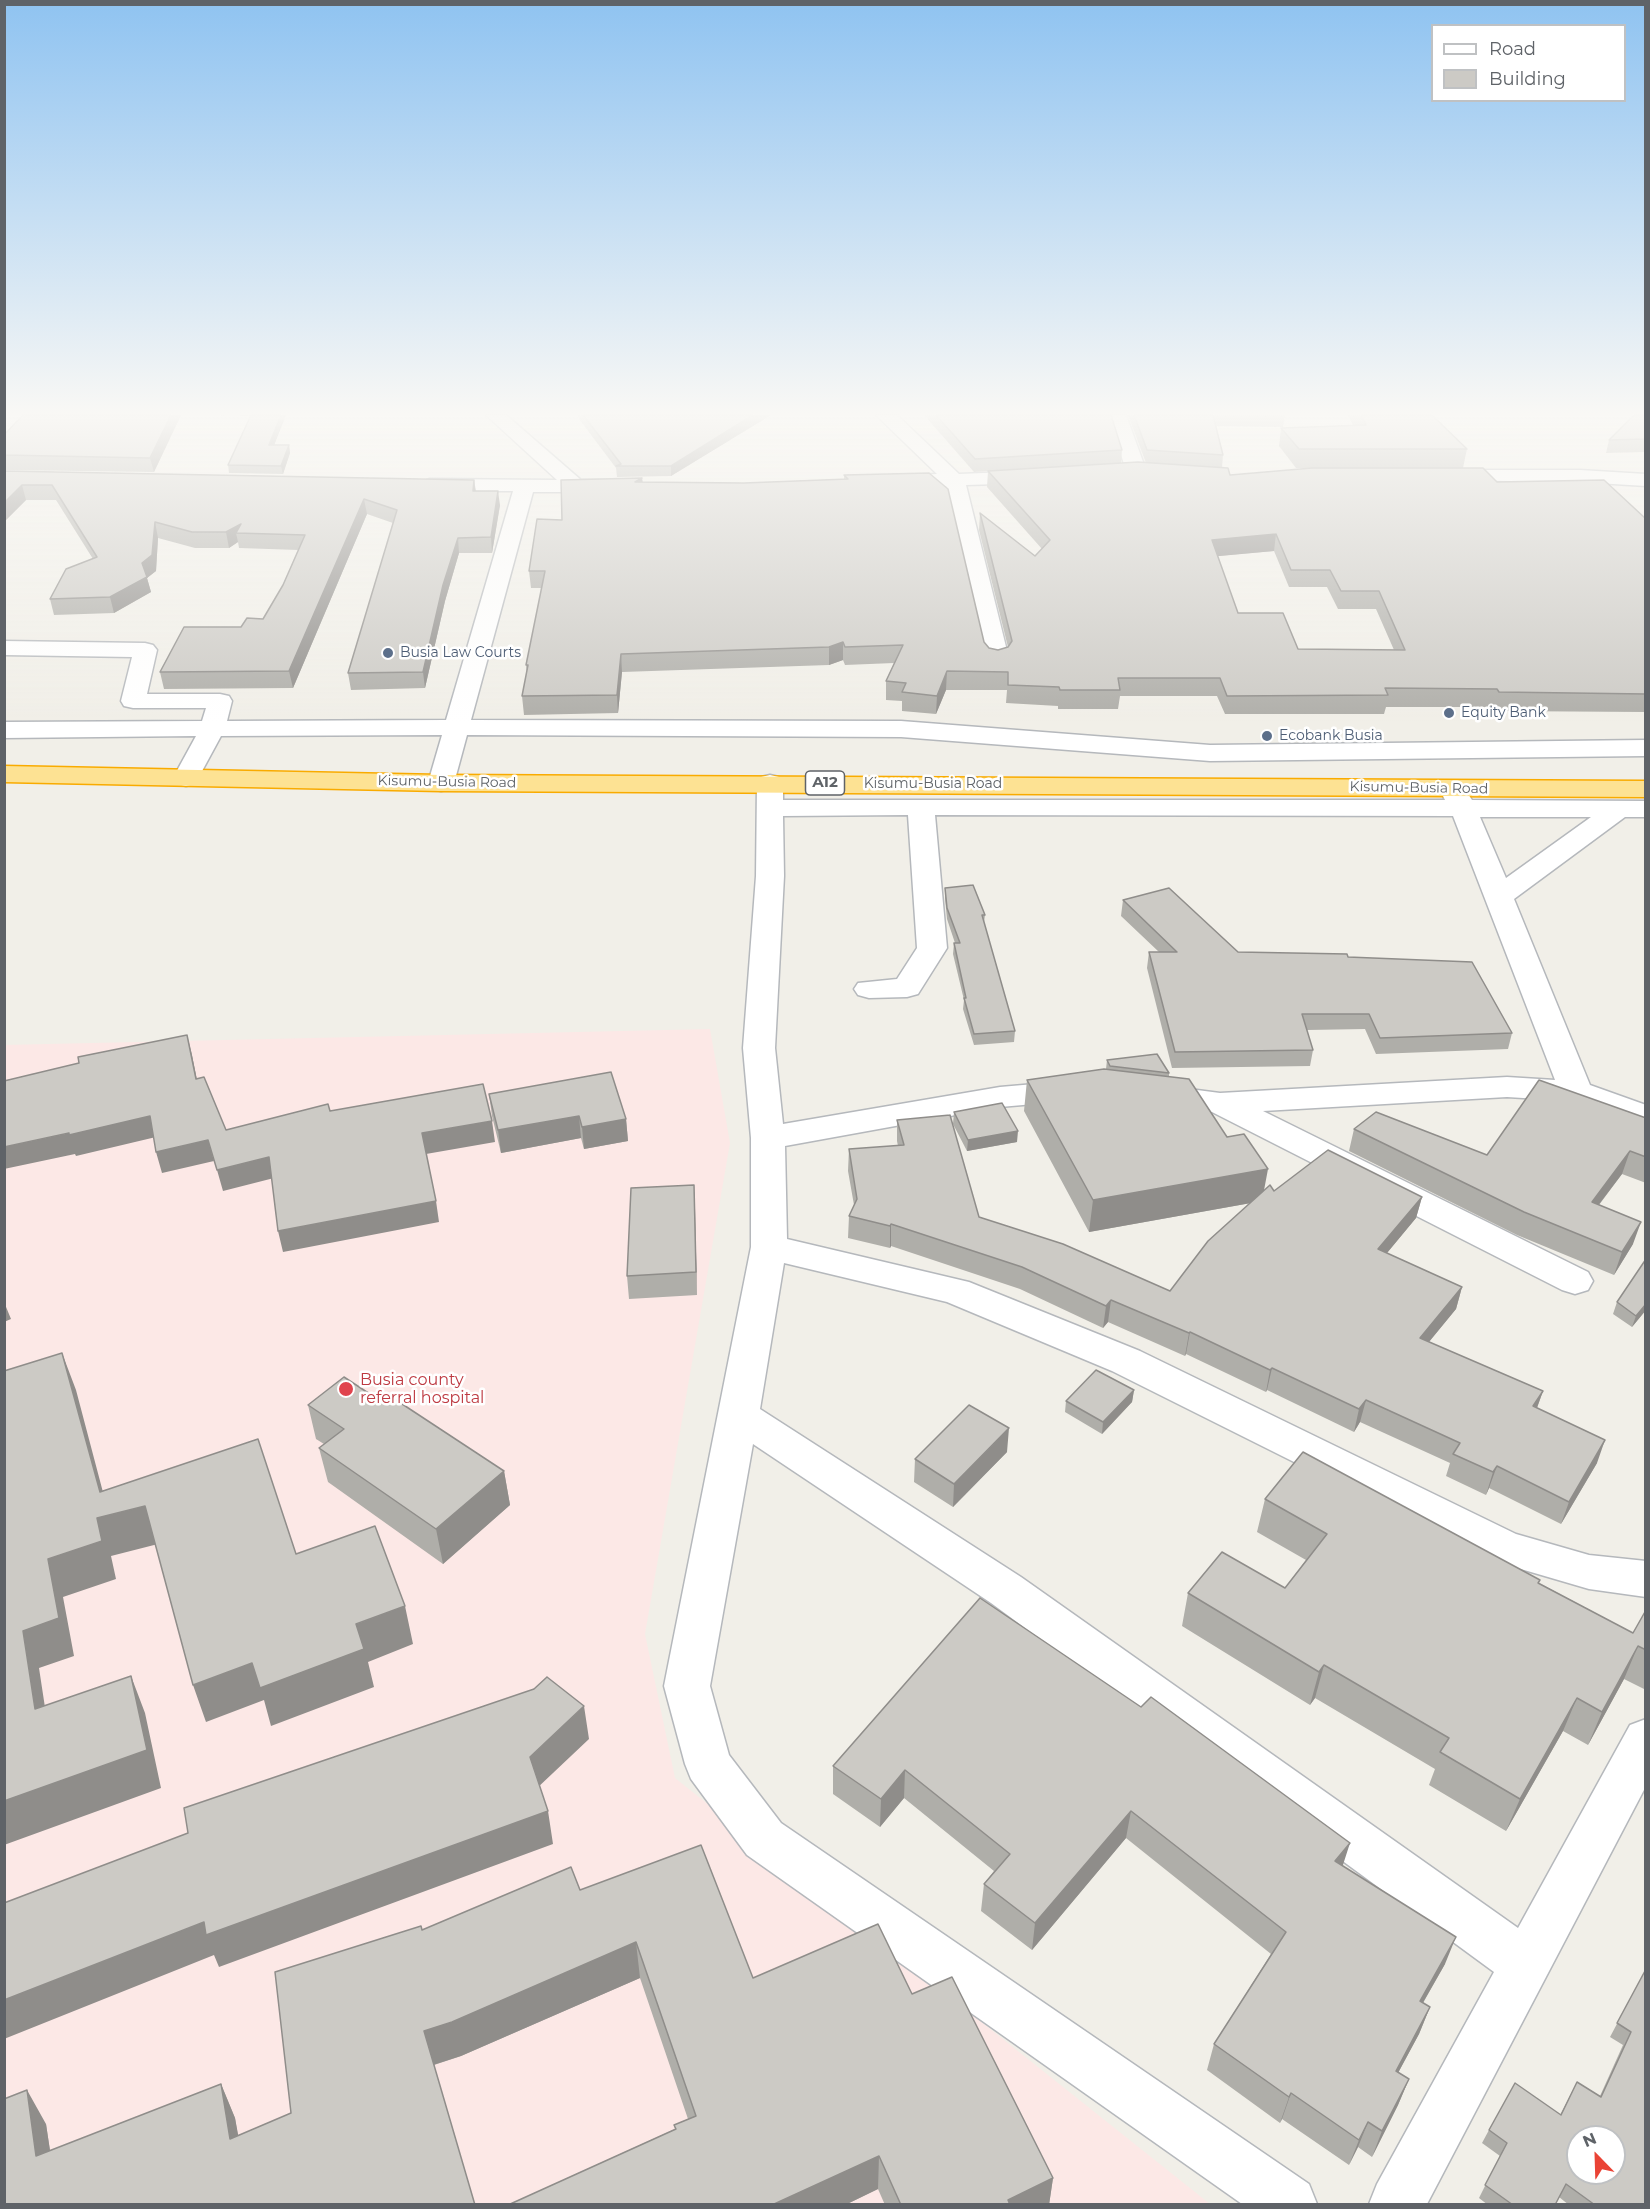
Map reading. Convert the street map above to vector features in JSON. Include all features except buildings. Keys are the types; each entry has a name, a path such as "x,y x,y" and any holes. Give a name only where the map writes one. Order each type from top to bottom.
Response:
{"highway":[{"name":"Kisumu-Busia Road","path":"4,774 441,783 770,796 1457,799 1646,789"}],"street":[{"path":"441,783 515,518"},
{"path":"964,518 997,659"},
{"path":"4,648 145,650 133,701 220,701 212,729 186,778"},
{"path":"4,730 457,727 901,729 1210,753 1646,748"},
{"path":"1289,2205 764,1839 708,1764 687,1686 740,1415 769,1247 768,1138 759,1048 770,876 770,796 921,807 1457,799 1632,809"},
{"path":"1457,799 1499,896 1576,1091"},
{"path":"869,989 907,988 932,948 921,807"},
{"path":"1499,896 1632,809"},
{"path":"1133,1092 1220,1103 1508,1087 1576,1091 1646,1117"},
{"path":"768,1138 1000,1097 1100,1088"},
{"path":"1220,1103 1575,1281"},
{"path":"769,1247 956,1291 1126,1361 1505,1548 1589,1572 1646,1579"},
{"path":"740,1415 1006,1590 1525,1964"},
{"path":"1397,2205 1646,1739"}],"shaded area":[{"name":"Busia county referral hospital","path":"710,1029 730,1143 645,1634 675,1778 1210,2204 5,2204 4,1045"}],"place":[{"name":"Busia Law Courts","path":"388,653"},
{"name":"Equity Bank","path":"1449,713"},
{"name":"Ecobank Busia","path":"1267,736"},
{"name":"Busia county referral hospital","path":"346,1389"}]}
